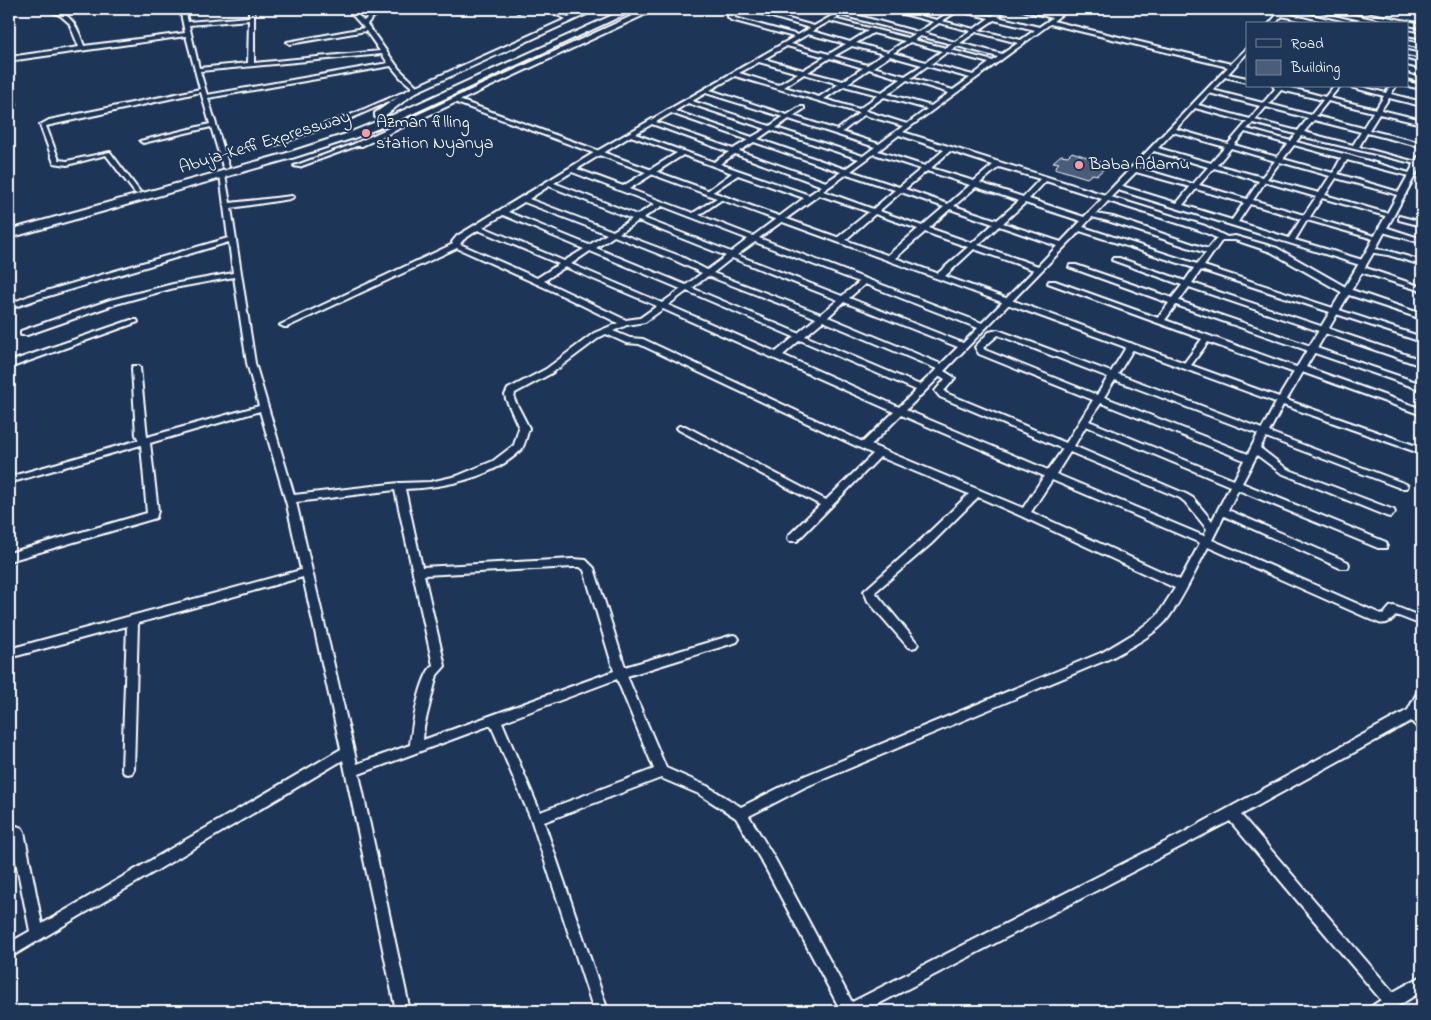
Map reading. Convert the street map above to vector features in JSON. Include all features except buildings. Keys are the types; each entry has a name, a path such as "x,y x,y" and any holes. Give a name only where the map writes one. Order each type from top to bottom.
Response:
{"highway":[{"name":"Abuja-Keffi Expressway","path":"9,234 224,171 308,142 379,115 614,9"},
{"name":"Abuja-Keffi Expressway","path":"9,227 137,192 323,146 389,120 632,9"},
{"path":"379,115 415,89"},
{"path":"288,156 359,144"}],"main road":[{"path":"415,89 594,9"},
{"name":"Abuja-Keffi Expressway","path":"359,144 653,9"}],"street":[{"path":"49,9 69,17 78,34 82,48"},
{"path":"182,9 224,171 227,206 251,363 290,499 352,771 403,1011"},
{"path":"251,64 252,9"},
{"path":"270,145 350,117 415,89 392,64 366,26 349,9"},
{"path":"366,26 371,16 383,9"},
{"path":"376,13 391,9"},
{"path":"544,9 571,19"},
{"path":"748,9 815,28"},
{"path":"769,15 780,9"},
{"path":"457,245 456,242 478,227 599,152 847,9"},
{"path":"887,9 905,10 938,21 1022,42"},
{"path":"820,99 957,9 1040,29"},
{"path":"837,132 863,113 862,109 1006,9"},
{"path":"1021,9 1056,17"},
{"path":"290,499 399,486 430,485 459,479 496,462 518,447 524,428 510,399 509,395 511,392 549,371 597,335 625,323 642,320 662,307 1067,9"},
{"path":"1274,22 1286,9"},
{"path":"1298,9 1357,22"},
{"path":"1340,9 1387,22"},
{"path":"1400,9 1422,13"},
{"path":"896,16 905,10"},
{"path":"731,11 731,18 733,19 799,37"},
{"path":"841,13 1002,56"},
{"path":"1281,14 1315,22"},
{"path":"186,24 252,18"},
{"path":"829,20 994,63"},
{"path":"883,24 890,20"},
{"path":"1049,22 1232,66"},
{"path":"1408,24 1422,26"},
{"path":"290,42 366,26"},
{"path":"779,87 872,31"},
{"path":"808,32 974,77"},
{"path":"1408,32 1422,36"},
{"path":"9,59 188,34"},
{"path":"1408,42 1422,46"},
{"path":"786,44 954,92"},
{"path":"865,446 984,327 1246,51"},
{"path":"197,70 384,52"},
{"path":"1408,53 1422,56"},
{"path":"759,60 932,108"},
{"path":"1238,60 1246,62"},
{"path":"1408,63 1422,67"},
{"path":"137,192 108,153 67,163 56,162 42,125 85,114 392,64"},
{"path":"735,74 908,126"},
{"path":"1224,74 1246,80"},
{"path":"1408,76 1422,80"},
{"path":"1408,84 1422,87"},
{"path":"1178,206 1279,88"},
{"path":"1284,88 1326,100 1422,122"},
{"path":"1234,223 1278,160 1335,88"},
{"path":"1358,88 1422,104"},
{"path":"1355,147 1392,88"},
{"path":"9,90 14,104"},
{"path":"706,90 880,146"},
{"path":"1208,91 1422,144"},
{"path":"456,100 1422,451"},
{"path":"687,101 863,158"},
{"path":"741,814 801,783 1106,655 1137,637 1160,619 1182,586 1281,401 1371,250 1420,160 1355,147 1194,106"},
{"path":"715,164 802,108"},
{"path":"670,111 1062,245"},
{"path":"651,122 827,185"},
{"path":"143,141 213,125"},
{"path":"1172,130 1402,194"},
{"path":"1243,130 1413,174"},
{"path":"898,133 1202,228 1226,239 1234,238 1274,250 1346,291 1422,317"},
{"path":"630,134 810,198"},
{"path":"297,166 359,144"},
{"path":"840,240 949,149"},
{"path":"1153,149 1389,215"},
{"path":"873,151 1024,200 1089,217 1110,219 1210,252"},
{"path":"623,189 682,153"},
{"path":"1291,241 1304,218 1335,176 1346,156"},
{"path":"890,258 998,164"},
{"path":"1134,168 1377,238"},
{"path":"571,169 984,327"},
{"path":"709,192 737,172"},
{"path":"940,276 1024,200 1044,179"},
{"path":"548,183 963,346"},
{"path":"1117,187 1291,241 1422,289"},
{"path":"818,192 1039,269"},
{"path":"227,206 290,197"},
{"path":"693,216 722,197"},
{"path":"523,198 821,317 941,370 951,378 939,391 940,394 1183,496 1189,500 1212,528"},
{"path":"538,281 660,204"},
{"path":"502,212 686,288 921,389"},
{"path":"1402,218 1422,224"},
{"path":"478,227 1050,476 1205,541 1383,620 1389,618 1394,610 1422,621"},
{"path":"1078,228 1422,340"},
{"path":"1382,229 1422,241"},
{"path":"1160,321 1221,237"},
{"path":"9,307 32,298 232,238"},
{"path":"284,324 457,245 625,323"},
{"path":"1371,250 1389,253 1422,263"},
{"path":"1116,260 1179,283 1187,284 1422,363"},
{"path":"1073,267 1422,387"},
{"path":"24,333 113,302 173,286 238,274"},
{"path":"777,356 841,298 863,282"},
{"path":"1052,283 1422,412"},
{"path":"9,365 134,322"},
{"path":"605,331 629,341 640,341 879,453 1025,513 1182,586"},
{"path":"1390,513 1284,471 1253,454 1099,398 982,352 979,350 980,347 992,334 998,332 1113,375 1263,435 1402,486"},
{"path":"1186,366 1207,338"},
{"path":"1025,513 1068,449 1131,346"},
{"path":"9,557 152,515 136,368"},
{"path":"9,480 264,407"},
{"path":"1084,422 1382,545"},
{"path":"682,428 826,504"},
{"path":"793,538 879,453"},
{"path":"399,486 438,666 432,673 418,727 416,746"},
{"path":"912,644 872,598 869,591 927,541 976,493"},
{"path":"1222,511 1344,566"},
{"path":"417,570 582,563 589,568 621,673 661,772"},
{"path":"9,654 307,572"},
{"path":"128,769 133,620"},
{"path":"352,771 416,746 495,720 621,673 733,639"},
{"path":"537,819 661,772 703,790 741,814 770,863 850,1011 941,966 1231,813 1412,714 1422,694"},
{"path":"1412,714 1422,724"},
{"path":"495,720 537,819 601,1011"},
{"path":"9,951 347,752"},
{"path":"1231,813 1392,1002"},
{"path":"17,832 38,933"},
{"path":"1377,1011 1422,983"}],"place":[{"name":"Azman filling station Nyanya","path":"366,133"},
{"name":"Baba Adamu","path":"1079,165"}]}
